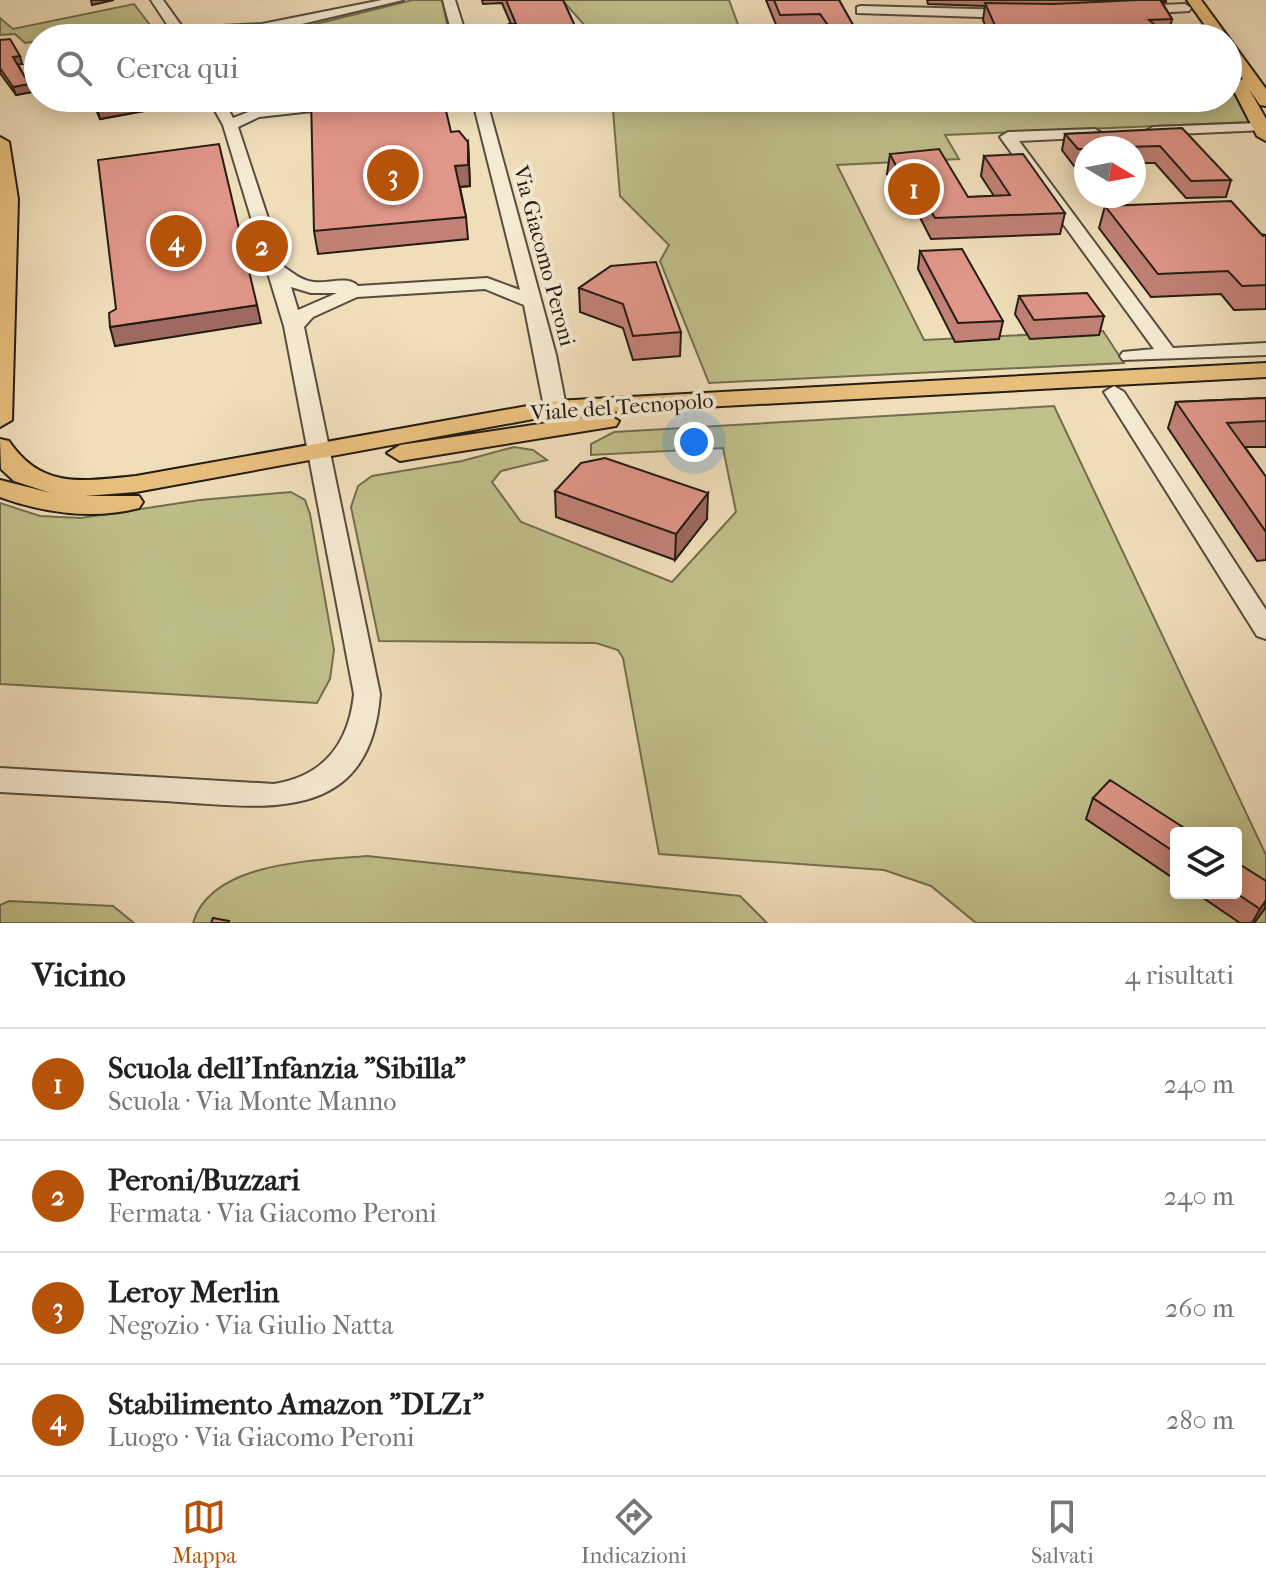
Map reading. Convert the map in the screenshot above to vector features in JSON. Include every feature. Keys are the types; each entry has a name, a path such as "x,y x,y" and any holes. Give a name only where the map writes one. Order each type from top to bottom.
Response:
{"main road":[{"path":"1186,3 1198,24"},
{"path":"1186,3 1208,24"},
{"path":"1242,66 1266,101"},
{"path":"1242,92 1264,128"},
{"path":"0,142 8,199 0,420"},
{"name":"Viale del Tecnopolo","path":"0,447 11,466 26,478 49,485 91,488 317,458 557,418 1266,370"},
{"name":"Viale del Tecnopolo","path":"557,418 1266,384"},
{"name":"Viale del Tecnopolo","path":"0,488 31,500 93,506 317,458"}],"street":[{"path":"157,0 173,24"},
{"path":"296,24 397,0"},
{"path":"449,0 456,24"},
{"path":"1129,11 1186,3"},
{"path":"861,10 1033,14"},
{"path":"0,780 294,795 331,777 343,764 360,733 367,694 317,458 294,326 279,271 230,125 223,112"},
{"path":"230,125 256,113 266,112"},
{"name":"Via Giacomo Peroni","path":"478,112 533,302 557,418"},
{"path":"1142,131 1264,128"},
{"path":"1113,133 1008,137 1168,354"},
{"path":"279,271 294,284 316,289 521,268"},
{"path":"294,326 306,313 354,292 487,283 533,302"},
{"path":"1130,356 1266,349"},
{"path":"1114,392 1266,630"}],"green space":[{"path":"413,0 442,0 447,24 316,24"},
{"path":"562,0 729,0 738,24 583,24"},
{"path":"134,4 149,24 37,24"},
{"path":"0,18 13,29 24,27 24,42 15,34 0,35"},
{"path":"1242,109 1249,122 945,135 959,159 837,165 924,340 1103,331 1124,363 709,383 660,261 669,245 620,196 613,112 1242,112"},
{"path":"1054,406 1266,855 1266,923 976,923 931,886 884,870 659,854 623,658 618,650 596,643 379,641 351,507 358,486 372,476 462,461 514,447 533,450 547,460 501,471 492,482 521,522 672,582 736,512 723,448 591,455 591,444 614,432"},
{"path":"291,492 305,500 310,514 334,650 330,679 317,703 0,684 0,503 40,516 81,518 200,500"},
{"path":"367,856 740,896 767,923 193,923 203,903 220,887 242,876 293,863"},
{"path":"9,901 113,906 134,923 0,923 0,905"}],"building":[{"path":"506,0 563,0 574,24 516,24"},
{"path":"774,0 839,0 852,24 827,24 820,14 780,15"},
{"path":"1160,0 1172,19 1149,20 1154,24 994,24 985,3"},
{"path":"10,39 20,56 13,57 24,76 24,85 13,87 0,68 0,40"},
{"path":"311,112 446,112 451,132 459,131 468,142 468,165 455,166 466,217 314,231"},
{"path":"1182,128 1231,180 1191,181 1160,146 1146,146 1146,136 1074,136 1074,144 1065,134"},
{"path":"219,144 257,305 110,327 109,313 116,309 98,160"},
{"path":"939,149 968,197 1010,195 984,156 1023,154 1065,213 935,218 912,178 902,178 890,154"},
{"path":"1231,201 1263,236 1266,235 1266,285 1242,286 1228,271 1158,274 1107,208 1146,208 1146,204"},
{"path":"962,249 1003,321 958,323 920,251"},
{"path":"656,262 681,332 633,336 623,304 579,288 611,266"},
{"path":"1087,293 1104,316 1034,320 1019,296"},
{"path":"1266,398 1266,421 1227,423 1266,477 1266,532 1176,402"},
{"path":"605,458 708,493 676,534 555,491 581,463"},
{"path":"1110,780 1183,827 1170,827 1170,849 1093,798"},
{"path":"1242,866 1266,881 1266,900 1260,909 1242,897"},
{"path":"213,918 229,921 211,923"}],"place":[{"name":"Leroy Merlin","path":"393,175"},
{"name":"Scuola dell'Infanzia \"Sibilla\"","path":"914,189"},
{"name":"Stabilimento Amazon \"DLZ1\"","path":"176,241"},
{"name":"Peroni/Buzzari","path":"262,246"}]}
